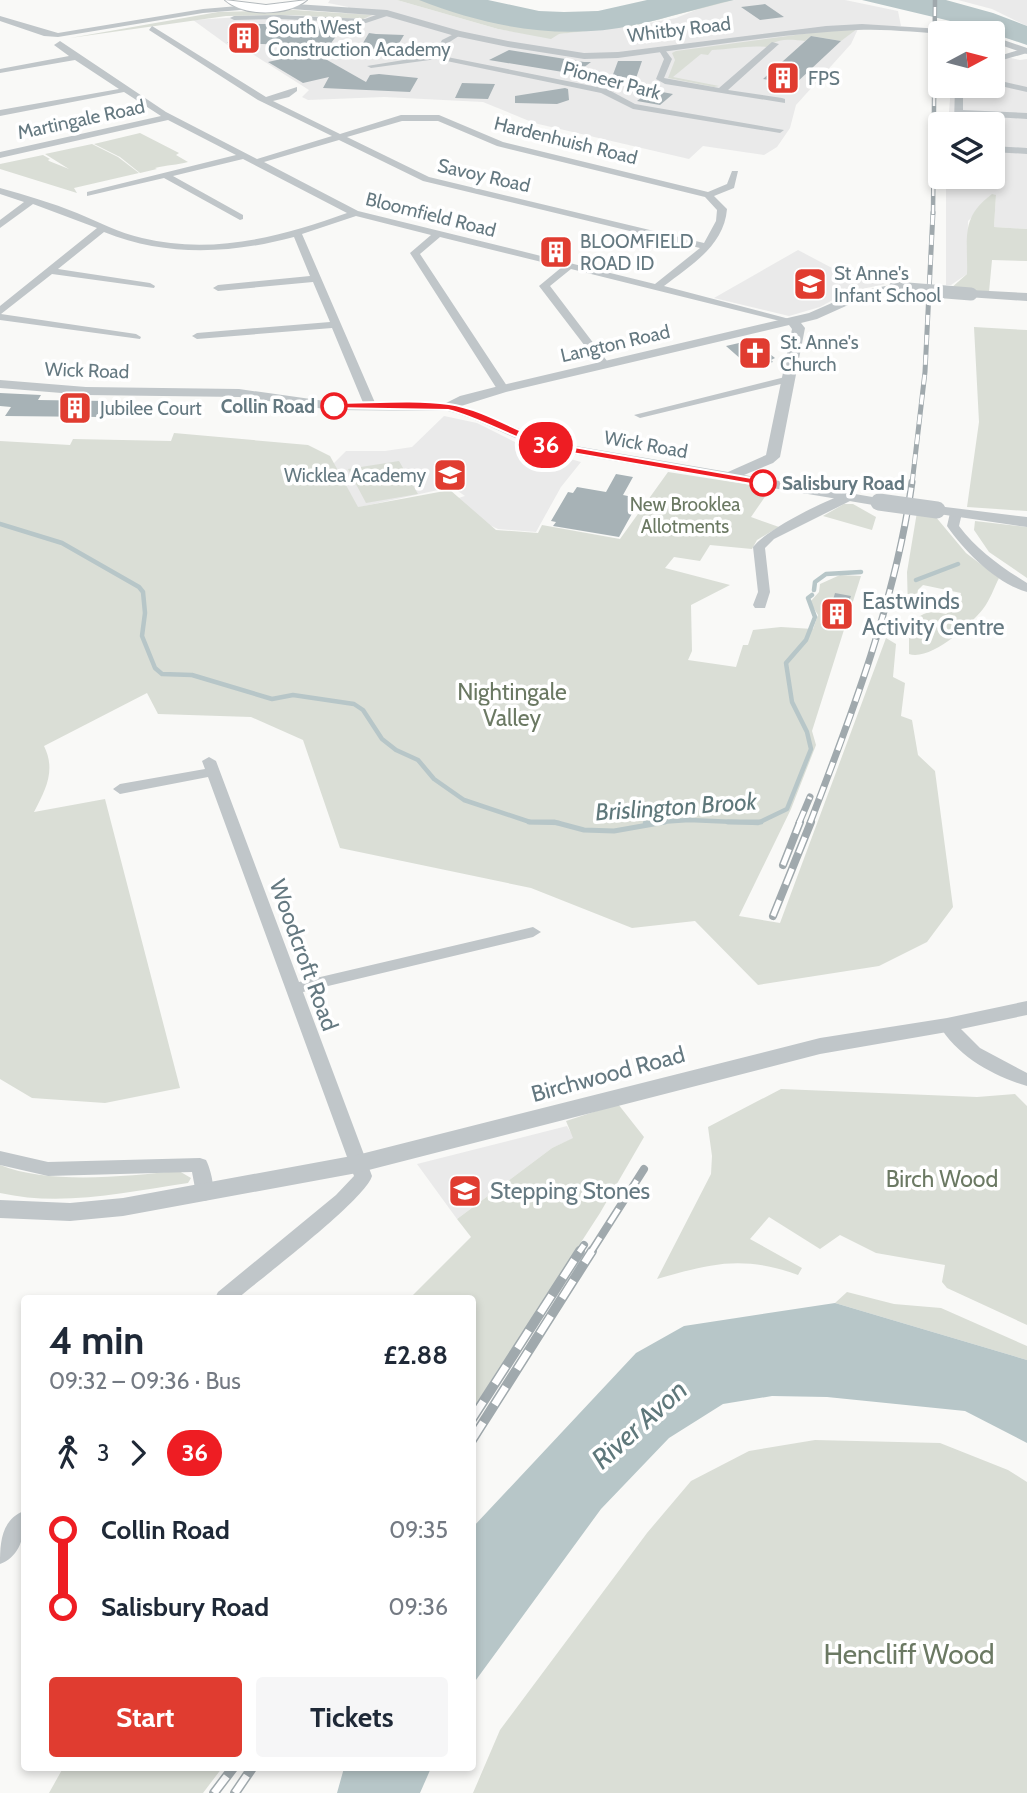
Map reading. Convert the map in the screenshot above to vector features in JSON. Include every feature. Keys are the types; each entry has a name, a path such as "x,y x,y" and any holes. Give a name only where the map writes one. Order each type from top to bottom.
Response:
{"main road":[{"path":"229,0 250,7 281,6 302,0"}],"street":[{"path":"203,11 229,0"},
{"path":"302,0 312,8"},
{"name":"Whitby Road","path":"281,6 387,13 458,34 584,56 850,27 928,31"},
{"path":"0,18 43,33 63,35 203,11 250,7"},
{"name":"Whitby Road","path":"359,21 374,20 387,13"},
{"name":"Whitby Road","path":"60,43 197,21 279,16 374,23 407,17"},
{"name":"Savoy Road","path":"152,28 267,101 426,179 705,246"},
{"path":"437,57 445,41 458,34"},
{"name":"Bloomfield Road","path":"60,43 124,90 169,117 355,213 792,321"},
{"path":"721,91 775,44"},
{"path":"1005,44 1026,51"},
{"path":"660,49 668,59 660,79 665,82 782,101"},
{"path":"1005,57 1026,51"},
{"path":"0,71 76,57"},
{"name":"Pioneer Park","path":"371,66 437,57 604,91 633,106 780,130"},
{"path":"1005,84 1027,90"},
{"path":"0,113 124,90"},
{"path":"267,101 294,91"},
{"path":"958,112 959,98"},
{"path":"1005,115 1027,117"},
{"name":"Martingale Road","path":"0,155 169,117"},
{"name":"Hardenhuish Road","path":"255,162 401,118 439,118 500,144 708,195"},
{"path":"1005,150 1027,151"},
{"path":"90,194 168,177 244,156"},
{"path":"656,288 705,246 722,223 723,214 719,204 708,195 731,186 735,173"},
{"path":"168,177 240,217"},
{"path":"0,191 140,241 174,247 239,244 297,233 355,213"},
{"path":"0,225 31,201"},
{"path":"0,311 104,227"},
{"path":"297,233 370,405"},
{"path":"438,234 415,253 503,389"},
{"path":"569,266 544,286 605,365"},
{"path":"48,271 149,287"},
{"path":"218,287 316,279"},
{"name":"Langton Road","path":"448,407 465,398 792,321 826,311 865,292 895,288 1027,297"},
{"path":"0,317 117,330 136,337"},
{"path":"730,478 737,471 763,464 773,457 799,328 792,321"},
{"path":"197,336 228,330 336,325"},
{"path":"640,415 789,379"},
{"name":"Wick Road","path":"0,384 86,391 239,393 310,404 448,407 468,412 519,436 549,446 879,502 1027,522"},
{"path":"760,605 764,592 759,547 770,536 848,497"},
{"path":"956,513 953,526 963,541 1006,576 1027,588"},
{"name":"Woodcroft Road","path":"120,789 211,767 357,1164"},
{"path":"293,989 533,932"},
{"name":"Birchwood Road","path":"0,1209 23,1213 70,1212 204,1194 357,1164 820,1046 947,1025 1027,1008"},
{"path":"947,1025 958,1041 982,1061 1027,1080"},
{"path":"0,1158 48,1170 200,1165 204,1194"},
{"path":"229,1295 361,1183 362,1176 357,1164"},
{"path":"0,1553 21,1525"}],"shaded area":[{"path":"330,0 397,0 498,29 551,38 558,34 633,26 676,18 703,7 735,0 845,0 898,11 901,26 858,29 851,44 796,105 790,128 777,147 764,155 703,146 689,159 534,123 483,102 384,97 308,100 302,97 309,90 243,48 233,49 193,20 270,15 318,17 348,13 348,7 328,3"},
{"path":"958,0 1027,0 1027,26 992,9"},
{"path":"1005,57 1027,59 1027,229 994,227 996,195 968,221 967,274 951,285 946,285 946,189 1005,189 1005,112 949,112 950,98 1005,98"},
{"name":"St Anne's Infant School","path":"798,250 832,268 886,284 847,292 820,307 789,316 714,298"},
{"name":"Wicklea Academy","path":"444,416 477,423 519,444 581,462 561,487 536,532 498,529 442,503 465,496 452,487 337,512 331,466 346,451 385,451 412,447"},
{"name":"Stepping Stones","path":"567,1126 574,1138 552,1148 457,1219 417,1164"}],"green space":[{"path":"397,0 441,0 504,19 734,0 633,26 559,34 551,39 498,29"},
{"path":"294,10 372,15 363,19 290,15 226,16 70,38 218,12"},
{"path":"857,29 841,41 811,36 805,41 785,40 767,47 712,50 708,55 701,54 673,77 719,86 668,78 675,60 672,53 676,51"},
{"path":"140,133 179,153 176,155 188,162 140,173 120,157 94,144"},
{"path":"92,144 118,157 139,173 74,188 77,193 0,169 0,164 43,155 50,159 49,161 69,169 45,154"},
{"path":"992,194 996,195 994,227 1027,229 1027,261 992,260 989,292 950,289 967,274 970,220"},
{"path":"974,327 1027,330 1027,511 967,507 979,422"},
{"name":"Nightingale Valley","path":"174,433 308,445 330,456 358,507 450,490 496,530 538,533 542,525 620,539 668,472 771,488 751,517 779,527 757,540 752,549 710,545 700,561 674,557 665,568 730,585 691,605 692,651 688,660 736,667 743,645 748,645 753,630 781,627 813,629 818,615 810,602 819,592 820,584 840,575 861,576 812,731 816,745 791,809 739,916 780,923 886,638 896,644 893,677 905,683 901,716 912,720 918,755 935,771 953,907 927,942 879,966 758,985 695,921 632,928 531,888 340,848 303,740 251,717 158,714 147,693 44,746 49,763 48,779 34,812 105,799 180,1088 105,1103 32,1098 0,1079 0,441 70,445 73,439 171,441"},
{"path":"399,461 418,494 366,503 348,469"},
{"path":"844,504 853,504 876,517 872,530 823,516"},
{"path":"917,512 935,516 966,553 999,578 985,605 969,624 939,647 918,655 909,654 909,626 926,613 946,614 959,604 961,593 923,585 913,607 908,610 907,572"},
{"path":"975,521 1027,527 1027,578 989,552 974,530"},
{"name":"Birch Wood","path":"781,1089 977,1097 1015,1094 1027,1106 1027,1325 947,1288 942,1282 945,1265 876,1253 840,1235 820,1249 769,1217 750,1239 802,1268 798,1275 744,1263 711,1265 657,1279 711,1174 712,1156 708,1127"},
{"path":"618,1104 644,1137 600,1213 476,1404 476,1295 413,1295 471,1237 457,1219 552,1148 573,1138 566,1121"},
{"path":"0,1165 20,1171 65,1177 112,1177 179,1171 191,1178 188,1183 118,1194 47,1199 0,1193"},
{"path":"847,1292 894,1304 941,1308 1027,1346 1027,1360 835,1303"},
{"name":"Hencliff Wood","path":"815,1440 940,1443 1008,1470 1027,1482 1027,1793 473,1793 500,1730 647,1533 691,1481 749,1451"},
{"path":"61,1771 220,1771 203,1793 49,1793"}],"water":[{"path":"419,0 488,0 539,11 564,12 598,11 647,0 734,0 635,25 580,32 525,29 498,24 471,18"},
{"path":"862,0 946,0 1027,26 1027,45 1005,38 1005,21 950,21"},
{"name":"River Avon","path":"835,1303 1027,1360 1027,1443 965,1411 827,1397 772,1396 723,1404 669,1438 601,1509 476,1680 476,1524 636,1353 684,1326"},
{"path":"343,1771 430,1771 420,1793 337,1793"}],"building":[{"path":"765,4 784,17 760,20 741,7"},
{"path":"243,24 342,28 329,46 227,43"},
{"path":"369,33 404,35 395,50 360,48"},
{"path":"811,36 841,41 795,84 763,79"},
{"path":"509,50 591,62 575,74 489,60"},
{"path":"313,52 366,82 370,75 379,74 418,78 410,92 323,88 329,77 303,83 268,62"},
{"path":"618,61 642,61 634,84 611,80"},
{"path":"462,83 495,84 488,99 455,98"},
{"path":"568,89 569,100 557,104 515,103 515,96"},
{"path":"651,90 673,94 660,105 637,101"},
{"name":"St. Anne's Church","path":"752,340 775,358 771,360 773,362 751,368 726,346"},
{"path":"0,393 41,395 38,400 106,401 100,417 5,416 11,407 0,406"},
{"path":"616,474 633,477 623,495 637,498 631,510 634,510 619,537 553,526 556,522 551,521 568,492 573,493 577,487 606,492"},
{"name":"Eastwinds Activity Centre","path":"835,593 851,596 842,622 827,620"}],"waterway":[{"name":"Brislington Brook","path":"0,524 62,543 139,587 143,592 145,613 142,636 155,668 162,674 192,675 272,699 293,695 354,704 363,710 382,739 396,750 418,760 434,779 464,800 530,822"},
{"name":"Brislington Brook","path":"916,580 958,564"},
{"name":"Brislington Brook","path":"814,590 815,582 826,574 861,572"},
{"name":"Brislington Brook","path":"760,822 787,809 811,749 807,732 792,702 786,663 806,640 815,617 808,598 812,595"},
{"name":"Brislington Brook","path":"645,823 689,820 735,822"},
{"name":"Brislington Brook","path":"530,822 558,823"},
{"name":"Brislington Brook","path":"530,822 558,823"},
{"name":"Brislington Brook","path":"558,823 584,830 614,831 665,822"},
{"name":"Brislington Brook","path":"728,822 735,822"},
{"name":"Brislington Brook","path":"735,822 760,822"},
{"name":"Brislington Brook","path":"735,822 760,822"}],"railway":[{"path":"933,214 935,0"},
{"path":"912,484 925,372 933,212"},
{"path":"810,823 857,698 884,613 905,526 912,482"},
{"path":"799,823 810,797"},
{"path":"783,865 800,822"},
{"path":"773,916 811,822"},
{"path":"591,1252 644,1169"},
{"path":"579,1252 584,1245"},
{"path":"476,1413 580,1251"},
{"path":"476,1434 592,1251"},
{"path":"214,1793 231,1771"},
{"path":"235,1793 250,1771"}],"bus line":[{"name":"36","path":"334,406 448,407 468,412 519,436 549,446 763,483"}],"place":[{"name":"South West Construction Academy","path":"244,38"},
{"name":"FPS","path":"783,78"},
{"name":"BLOOMFIELD ROAD ID","path":"556,252"},
{"name":"St Anne's Infant School","path":"810,284"},
{"name":"St. Anne's Church","path":"755,353"},
{"name":"Collin Road","path":"334,406"},
{"name":"Jubilee Court","path":"75,408"},
{"name":"Wicklea Academy","path":"450,475"},
{"name":"Salisbury Road","path":"763,483"},
{"name":"Eastwinds Activity Centre","path":"837,614"},
{"name":"Stepping Stones","path":"465,1191"}],"park label":[{"name":"New Brooklea Allotments","path":"685,515"}]}
